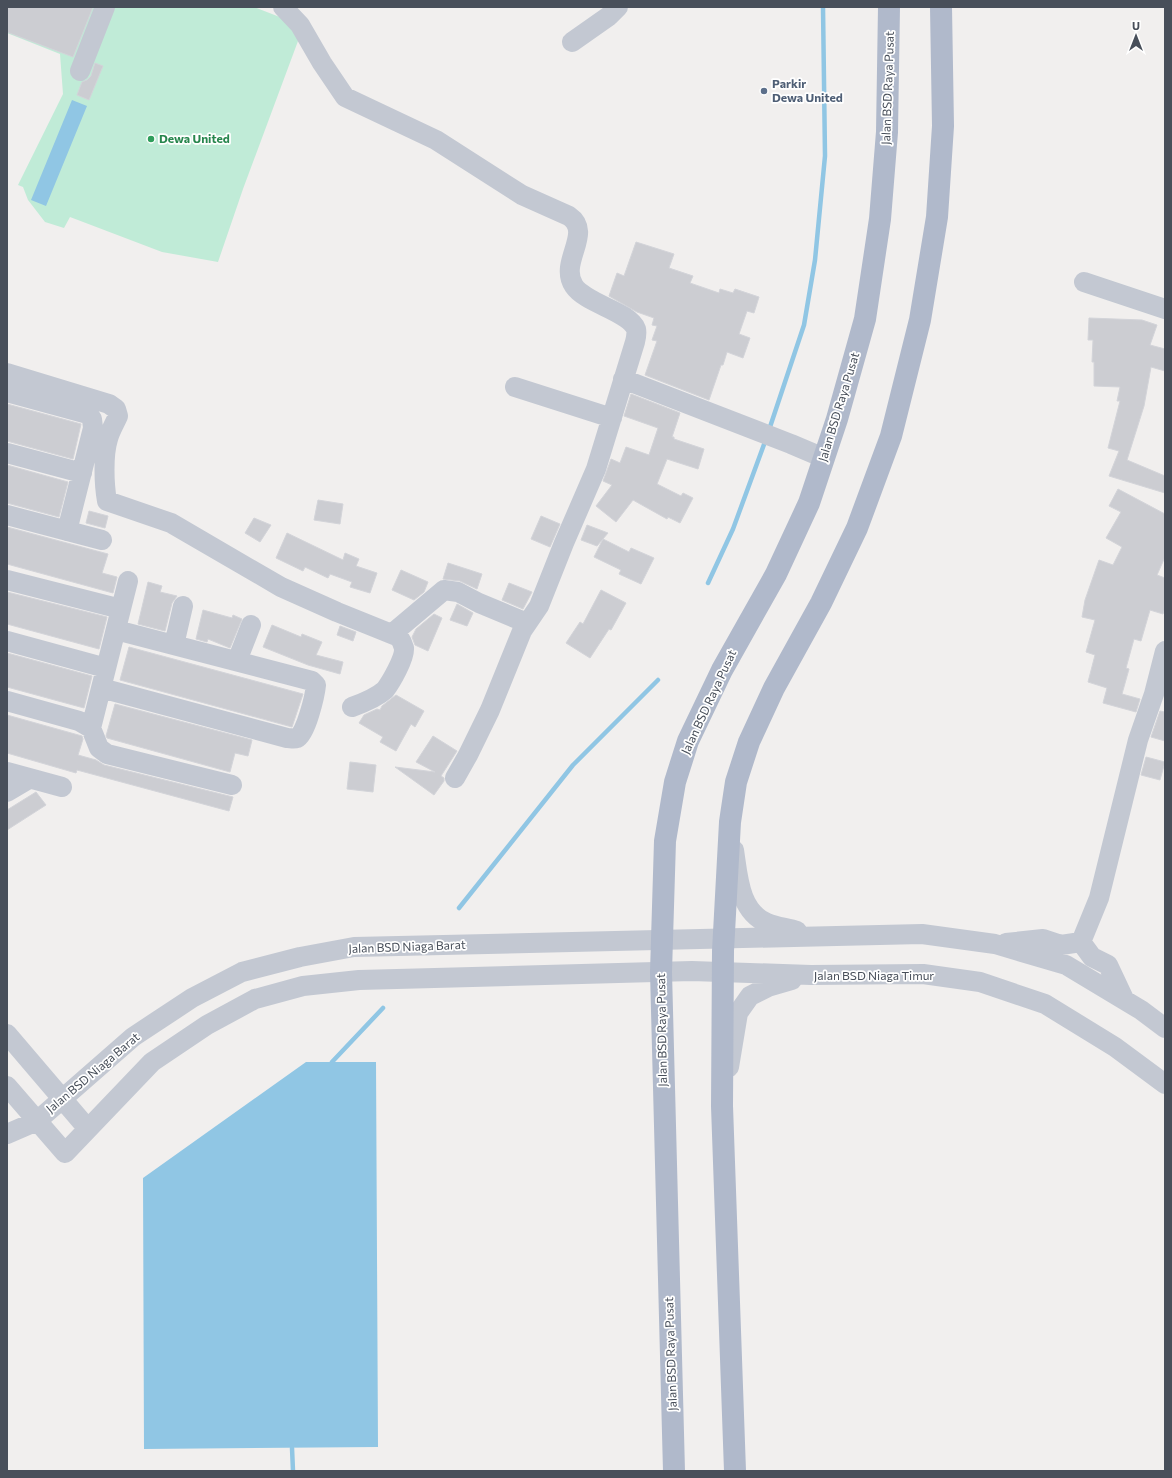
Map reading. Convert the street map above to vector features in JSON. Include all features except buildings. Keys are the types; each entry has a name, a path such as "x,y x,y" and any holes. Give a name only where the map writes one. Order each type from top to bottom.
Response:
{"main road":[{"name":"Jalan BSD Raya Pusat","path":"674,1471 661,972 665,841 675,782 688,741 722,670 776,574 809,503 837,419 865,319 879,227 887,132 889,7"},
{"path":"735,1471 722,1106 723,973 730,822 736,782 749,742 774,688 821,602 857,528 892,429 920,320 937,217 943,126 940,7"}],"street":[{"path":"80,71 105,7"},
{"path":"283,7 300,25 322,63 345,97 436,140 522,195 575,220 579,229 578,239 570,266 571,280 574,287 582,295 627,319 636,328 635,342 596,469 564,542 539,606 522,631 490,710 455,778"},
{"path":"572,42 609,16 618,7"},
{"path":"1084,282 1165,309"},
{"path":"7,372 109,404 116,409 118,416 108,438 105,450 107,501 171,522 281,587 399,637 404,649 399,665 385,689 377,696 352,707"},
{"path":"623,379 759,431 824,458"},
{"path":"516,387 612,418"},
{"path":"7,392 88,414 92,419 93,428 67,531"},
{"path":"7,453 82,473"},
{"path":"7,515 102,540"},
{"path":"7,580 121,609"},
{"path":"128,581 91,728 99,748 107,754 232,785"},
{"path":"392,634 444,590 458,592 527,623"},
{"path":"174,645 183,606"},
{"path":"237,661 251,625"},
{"path":"101,688 287,738 296,738 303,733 316,692 316,685 312,681 116,630"},
{"path":"7,641 106,668"},
{"path":"1081,942 1098,898 1138,740 1154,694 1165,651"},
{"path":"7,701 79,721 91,728"},
{"path":"7,772 62,787"},
{"path":"7,792 29,778"},
{"path":"730,822 740,890 750,910 766,923 821,937"},
{"path":"724,939 922,934 995,944 1066,965 1124,999 1165,1028"},
{"name":"Jalan BSD Niaga Barat","path":"7,1134 37,1121 133,1037 192,998 242,972 300,957 354,947 724,939"},
{"path":"995,944 1042,939 1061,945 1081,942"},
{"path":"1081,942 1092,957 1108,965 1124,999"},
{"name":"Jalan BSD Niaga Timur","path":"661,972 692,971 811,975 923,974 980,982 1045,1004 1115,1047 1165,1084"},
{"path":"7,1086 65,1153 152,1062 207,1025 255,999 303,986 359,980 661,972"},
{"path":"722,1106 738,1013 750,996 768,987 811,975"},
{"path":"7,1034 88,1129"}],"green space":[{"name":"Dewa United","path":"7,7 254,7 290,21 301,33 243,189 218,262 162,252 70,217 64,228 45,222 28,200 23,187 18,185 63,94 60,54 7,33"}],"water":[{"path":"72,100 87,106 46,206 31,200"},
{"path":"306,1062 376,1062 378,1447 144,1449 143,1178"}],"waterway":[{"path":"769,430 804,325 815,260 825,156 823,7"},
{"path":"708,583 733,529 766,439"},
{"path":"459,908 573,765 658,680"},
{"path":"332,1062 383,1008"},
{"path":"292,1448 293,1471"}],"place":[{"name":"Parkir Dewa United","path":"764,91"},
{"name":"Dewa United","path":"151,139"}]}
